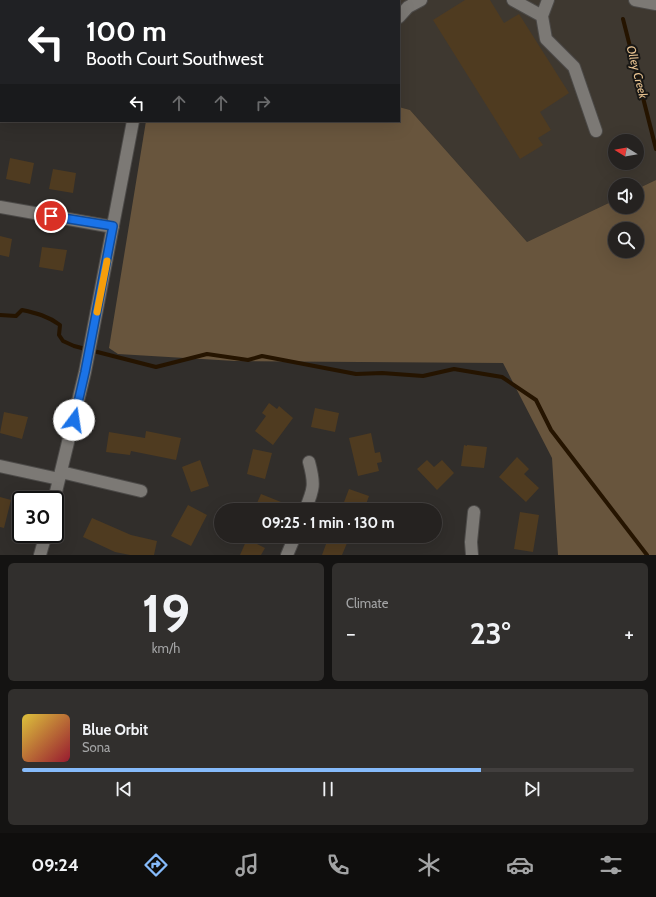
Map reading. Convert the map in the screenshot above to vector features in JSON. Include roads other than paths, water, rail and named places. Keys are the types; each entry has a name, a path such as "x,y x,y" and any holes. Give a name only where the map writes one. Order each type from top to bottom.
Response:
{"street":[{"path":"400,16 408,7 421,0"},
{"path":"513,0 542,16"},
{"path":"548,0 542,16 546,39 574,67 596,131"},
{"path":"635,0 656,4"},
{"path":"56,491 85,372 133,122"},
{"path":"0,207 113,226"},
{"path":"308,503 313,491 314,479 309,462"},
{"path":"0,466 141,491"},
{"path":"472,555 471,542 474,512"},
{"path":"40,555 43,543"},
{"path":"287,555 292,543"}],"waterway":[{"name":"Olley Creek","path":"623,19 656,149"},
{"path":"0,315 16,316 22,310 42,315 60,325 59,335 63,341 74,346 156,367 207,354 248,360 262,356 356,374 382,373 423,376 454,369 502,377 536,400 551,430 647,555"}]}
